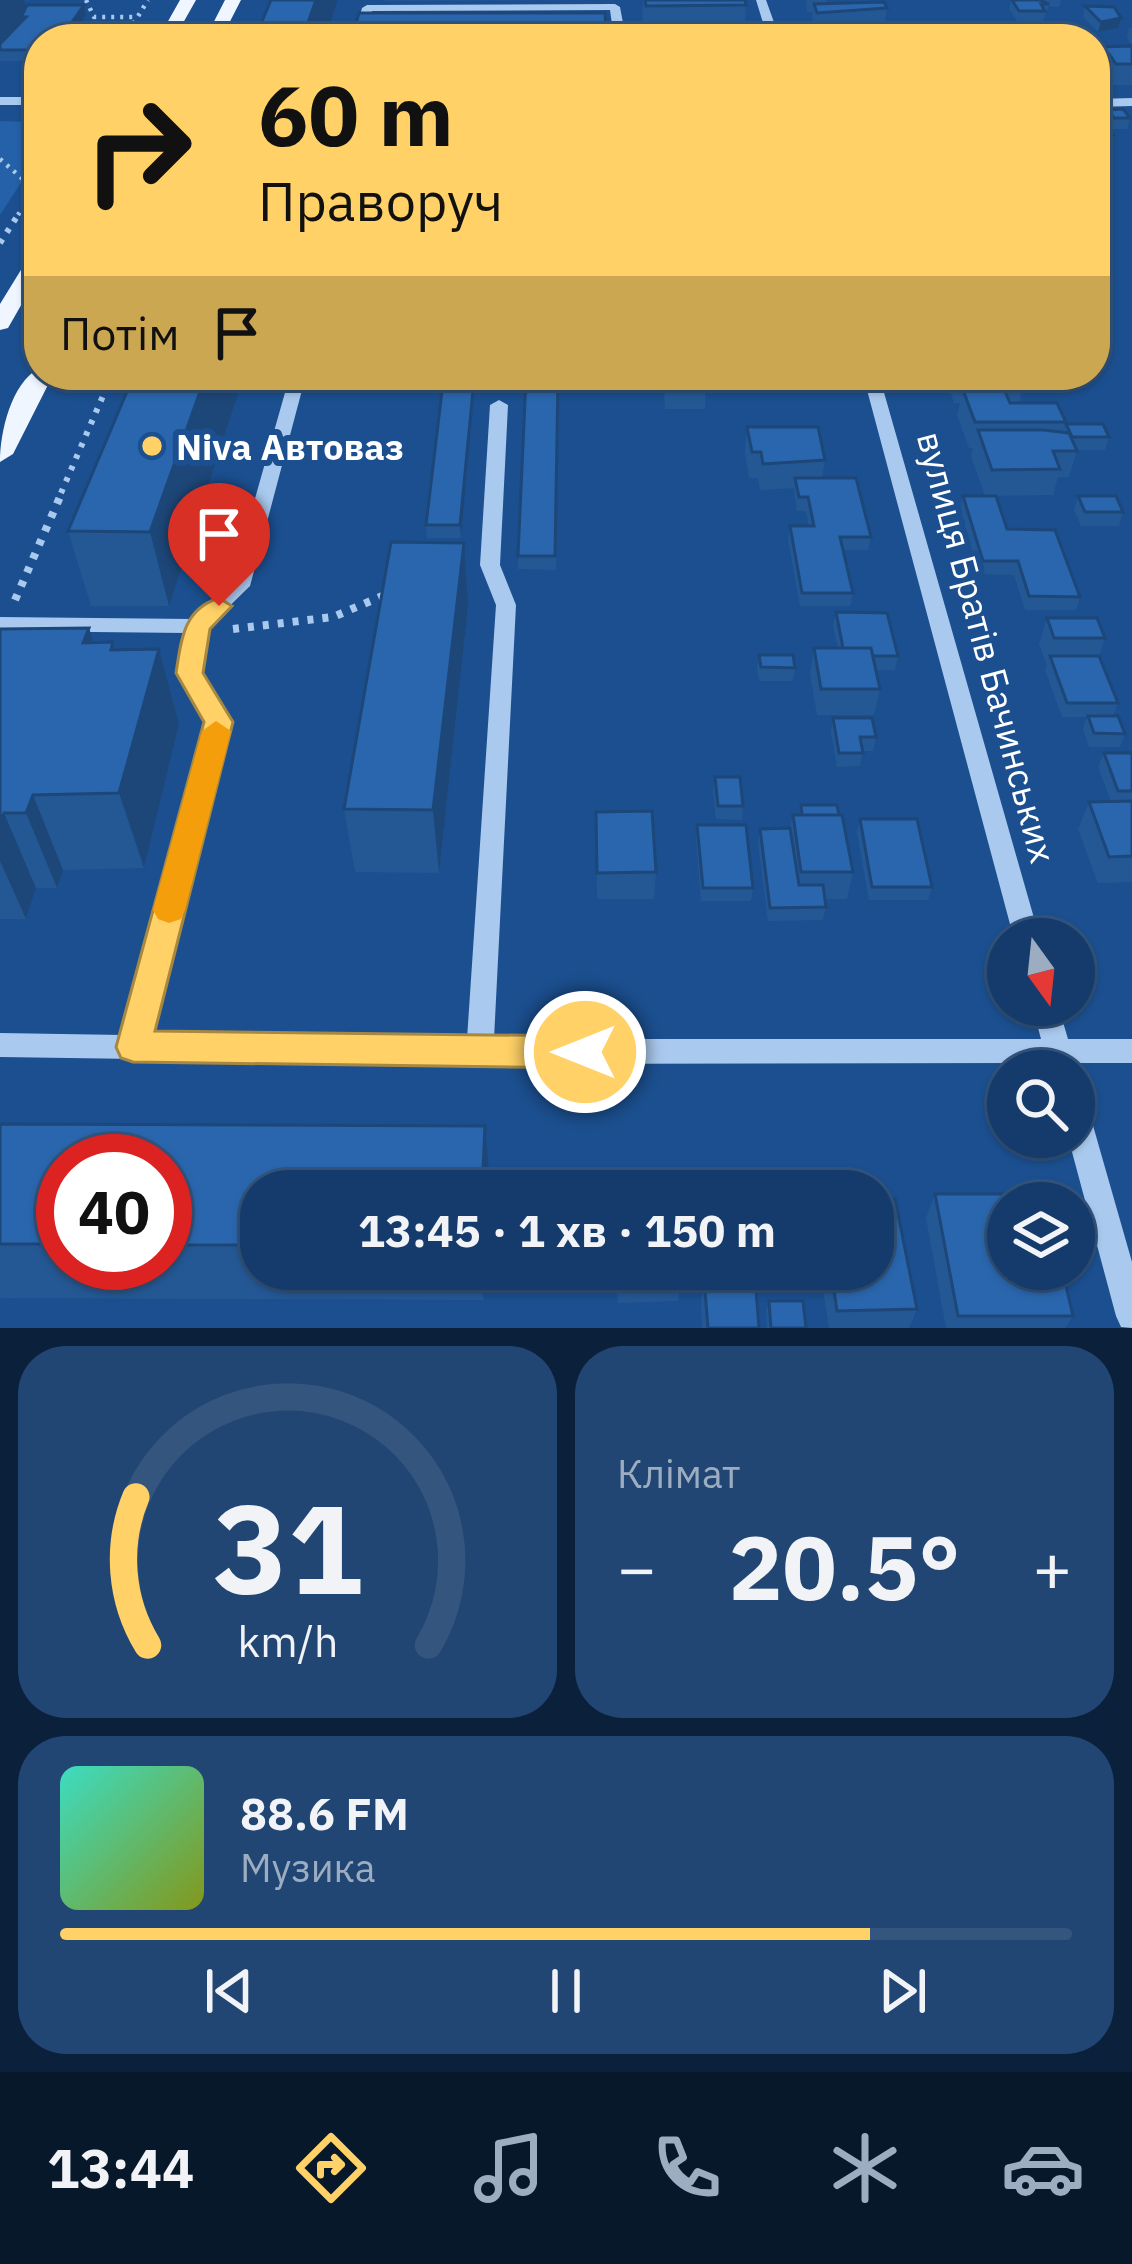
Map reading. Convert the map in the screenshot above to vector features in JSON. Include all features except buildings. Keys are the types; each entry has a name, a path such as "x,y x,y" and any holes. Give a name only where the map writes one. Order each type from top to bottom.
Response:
{"main road":[{"path":"0,323 24,282"},
{"path":"0,454 33,390"}],"street":[{"path":"364,24 368,8 614,4"},
{"path":"133,1047 219,722 190,673 197,629 241,586 294,390"},
{"name":"вулиця Братів Бачинських","path":"875,390 1021,918"},
{"path":"480,1052 506,605 490,565 499,405"},
{"path":"2,624 197,629"},
{"path":"0,1045 987,1060"},
{"path":"1095,1056 1132,1051"},
{"path":"1088,1158 1132,1316"}],"path":[{"path":"86,0 94,17 137,17"},
{"path":"133,24 148,0"},
{"path":"0,243 24,205"},
{"path":"2,624 105,390"},
{"path":"197,629 333,617 397,588"}],"shaded area":[{"path":"0,121 24,122 24,178 0,215"}],"slow traffic":[{"path":"169,910 216,731"}],"place":[{"name":"Niva Автоваз","path":"152,446"}],"route":[{"path":"219,606 197,626 190,673 219,722 133,1047 585,1052"}]}
